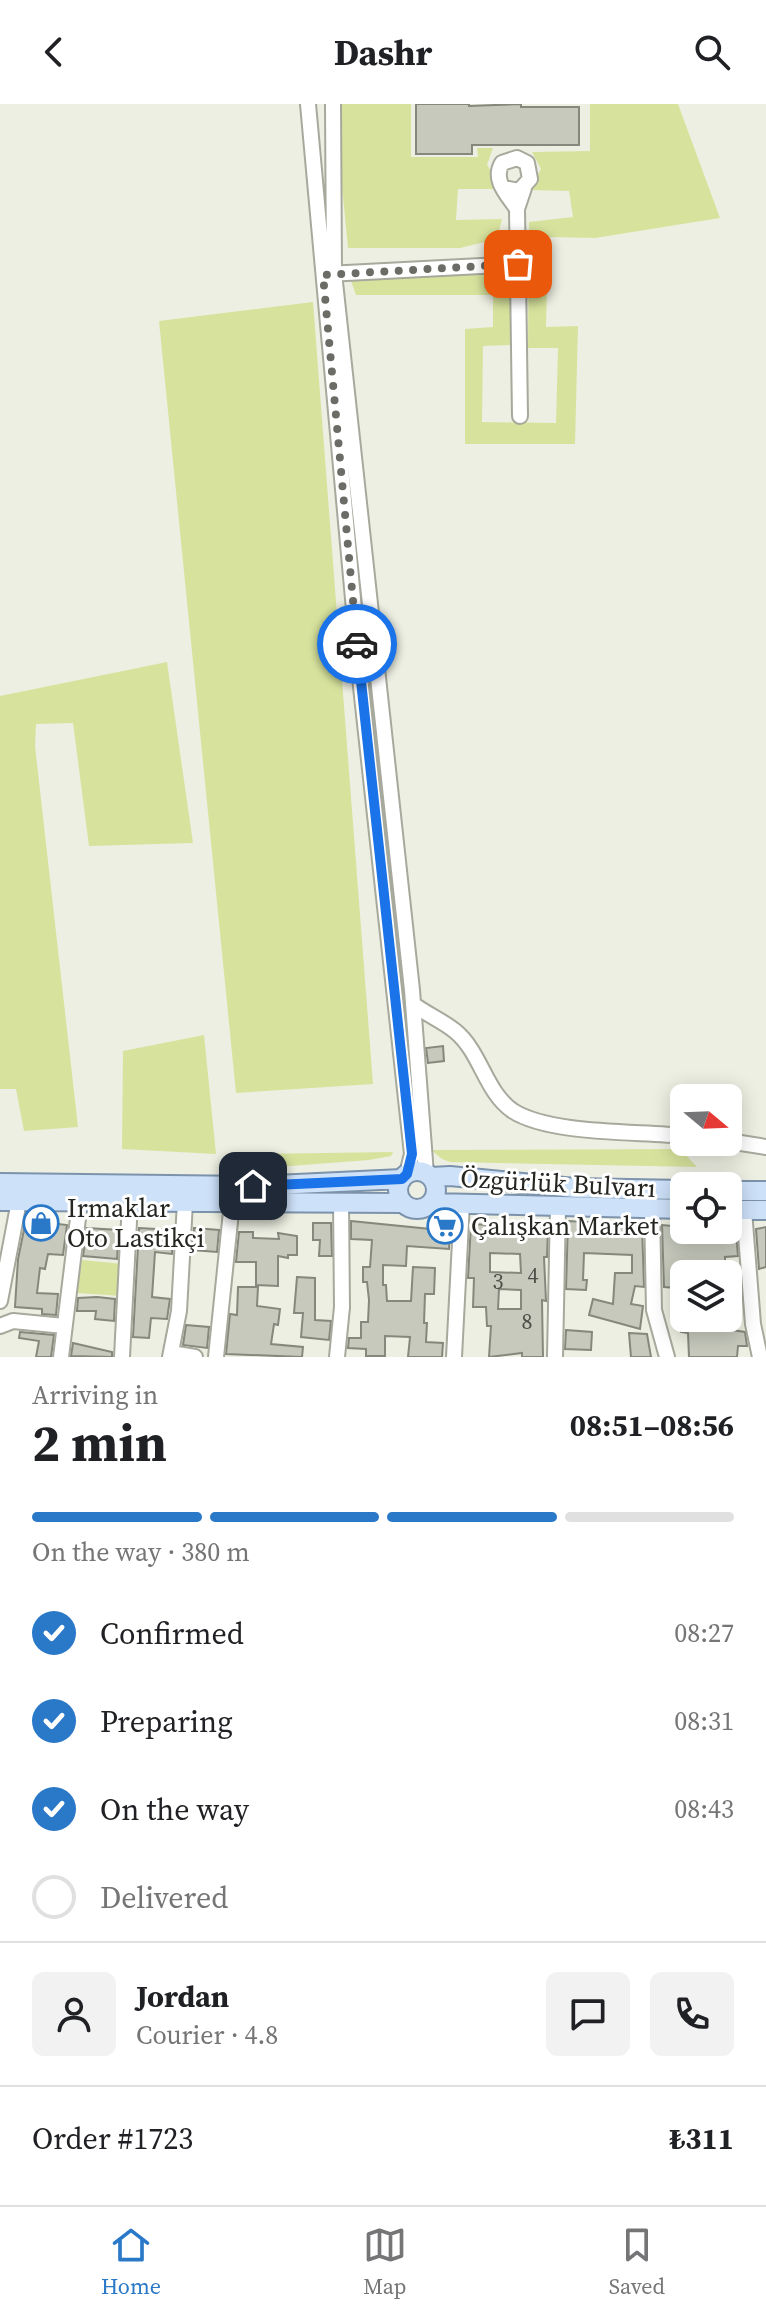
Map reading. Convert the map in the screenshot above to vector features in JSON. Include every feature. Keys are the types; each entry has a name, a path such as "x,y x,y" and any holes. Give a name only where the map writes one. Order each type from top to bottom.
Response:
{"main road":[{"path":"0,1201 403,1203 414,1209 431,1203 436,1193 417,1176 398,1188 403,1203"},
{"name":"Özgürlük Bulvarı","path":"0,1183 253,1186 450,1176 575,1188 670,1190"},
{"path":"742,1191 766,1191"},
{"name":"Özgürlük Bulvarı","path":"431,1203 670,1209"},
{"path":"742,1210 766,1210"}],"street":[{"path":"308,104 413,1004 417,1176"},
{"path":"333,104 328,274 361,687 412,1154 417,1176"},
{"path":"517,209 497,178 499,167 506,159 517,158 527,163 531,174 517,209 520,416"},
{"path":"503,188 514,192 524,188"},
{"path":"328,274 518,264"},
{"path":"413,1004 456,1031 475,1055 499,1097 511,1110 549,1124 670,1135"},
{"path":"742,1143 766,1147"},
{"path":"0,1301 19,1201"},
{"path":"61,1357 80,1202"},
{"path":"122,1357 130,1202"},
{"path":"185,1202 179,1311 171,1355 195,1357"},
{"path":"216,1357 232,1202"},
{"path":"337,1357 342,1307 341,1202"},
{"path":"454,1357 462,1203"},
{"path":"555,1357 558,1206"},
{"path":"652,1209 654,1310 667,1357"},
{"path":"741,1244 760,1357"},
{"path":"0,1326 13,1321 64,1326"}],"green space":[{"path":"334,104 411,104 411,157 478,157 477,148 493,148 487,165 503,189 458,189 456,220 502,219 497,239 460,248 348,248"},
{"path":"590,104 678,104 720,218 595,238 548,237 546,327 578,326 575,444 465,444 465,329 493,327 493,295 356,295 351,281 356,277 493,274 505,277 512,283 512,345 483,346 482,422 556,423 558,348 528,348 529,222 573,217 569,191 529,190 541,169 532,152 590,151"},
{"path":"313,302 373,1084 236,1093 159,321"},
{"path":"167,662 193,843 89,846 73,723 36,724 35,746 78,1127 24,1131 16,1089 0,1089 0,696"},
{"path":"204,1035 216,1154 122,1149 123,1051"},
{"path":"670,1149 670,1156 687,1156 697,1167 450,1162 431,1150"},
{"path":"393,1152 391,1156 369,1160 239,1170 252,1154"},
{"path":"82,1260 123,1264 122,1296 77,1293"}],"building":[{"path":"416,104 579,107 579,145 472,145 472,154 416,154"},
{"path":"443,1046 444,1061 428,1063 426,1048"},
{"path":"26,1220 67,1225 63,1255 48,1254 45,1269 40,1268 37,1293 58,1294 56,1315 42,1314 42,1309 15,1307 18,1259"},
{"path":"351,1221 450,1231 449,1249 407,1246 406,1266 383,1265 387,1301 411,1301 413,1267 435,1268 434,1294 425,1294 424,1323 427,1323 426,1342 443,1343 442,1357 408,1357 410,1337 385,1336 385,1356 366,1356 366,1349 348,1348 349,1338 361,1338 361,1322 368,1322 369,1300 367,1282 363,1282 363,1267 370,1267 372,1240 351,1239"},
{"path":"568,1221 642,1225 644,1287 635,1286 631,1304 643,1306 640,1329 589,1315 593,1299 613,1304 615,1273 632,1273 632,1255 584,1253 583,1280 587,1280 586,1290 566,1289"},
{"path":"313,1223 331,1223 332,1256 319,1256 320,1240 313,1240"},
{"path":"471,1224 492,1225 492,1229 511,1231 548,1229 547,1257 544,1257 546,1301 542,1300 543,1357 522,1357 522,1353 489,1357 491,1326 487,1326 486,1307 473,1307 474,1278 468,1278","holes":["490,1253 520,1254 521,1273 490,1272","499,1289 521,1290 521,1309 498,1309"]},
{"path":"662,1225 670,1226 670,1244 737,1244 738,1256 725,1257 725,1260 670,1260 670,1287 664,1287"},
{"path":"766,1227 766,1267 759,1269 756,1229"},
{"path":"87,1228 119,1230 117,1259 83,1256"},
{"path":"139,1228 173,1230 172,1254 155,1252 152,1297 170,1299 167,1319 151,1318 149,1338 133,1337"},
{"path":"194,1228 219,1230 217,1252 192,1250"},
{"path":"239,1232 253,1232 253,1238 279,1239 278,1233 297,1236 297,1255 288,1255 288,1258 278,1256 278,1286 256,1285 256,1262 236,1262"},
{"path":"297,1277 315,1278 315,1320 331,1321 329,1340 301,1337 303,1313 294,1313"},
{"path":"238,1287 258,1287 257,1306 280,1309 271,1344 303,1347 302,1357 226,1354 230,1314 237,1315"},
{"path":"78,1298 115,1299 114,1321 95,1319 96,1311 77,1311"},
{"path":"186,1325 209,1327 207,1348 183,1345"},
{"path":"566,1330 592,1332 591,1350 565,1349"},
{"path":"20,1332 54,1335 51,1357 36,1357 39,1341 19,1338"},
{"path":"681,1332 745,1332 747,1346 738,1346 737,1357 689,1357 688,1333"},
{"path":"629,1333 647,1334 651,1357 631,1357"},
{"path":"73,1343 112,1352 112,1357 71,1356"}],"way so far":[{"path":"357,644 323,275 518,264"}],"place":[{"name":"Irmaklar Oto Lastikçi","path":"41,1223"},
{"name":"Çalışkan Market","path":"445,1226"}],"route":[{"path":"253,1186 402,1179 407,1174 412,1154 357,644"}]}
